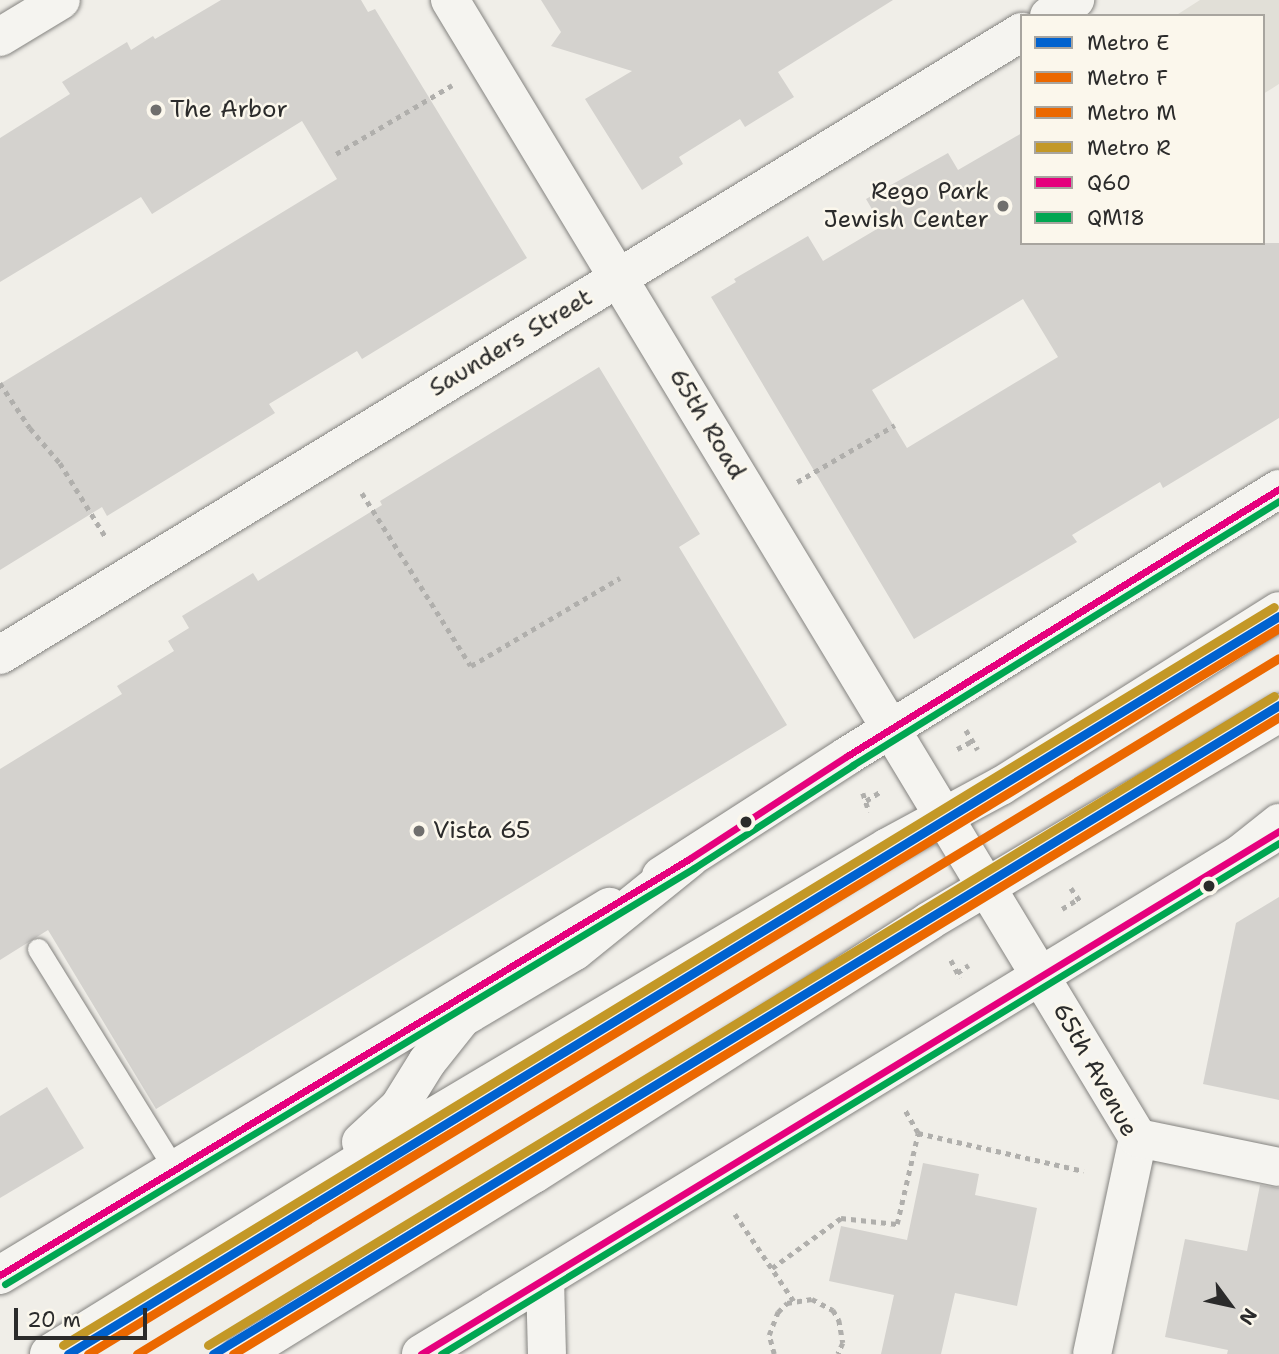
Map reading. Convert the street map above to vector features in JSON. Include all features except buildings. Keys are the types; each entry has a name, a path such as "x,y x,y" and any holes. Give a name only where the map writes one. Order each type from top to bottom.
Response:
{"street":[{"path":"0,37 61,0"},
{"name":"65th Road","path":"450,0 955,833"},
{"path":"1052,14 1075,0"},
{"name":"Saunders Street","path":"0,655 1020,33"},
{"path":"0,1275 689,859 1279,489"},
{"path":"49,1354 299,1200 864,861 955,833 1279,611"},
{"path":"242,1354 988,887 1279,713"},
{"path":"1240,854 1279,823"},
{"path":"421,1354 1042,978 1279,831"},
{"name":"65th Avenue","path":"955,833 1139,1138 1092,1354"},
{"path":"299,1200 399,1107 428,1062 463,1018 575,951 689,859"},
{"path":"1139,1138 1279,1167"},
{"path":"545,1279 547,1354"}],"lane":[{"path":"38,949 175,1170"}],"path":[{"path":"336,154 456,82"},
{"path":"0,383 30,428 60,463 108,540"},
{"path":"797,482 895,425"},
{"path":"362,494 471,666 620,578"},
{"path":"962,725 980,754"},
{"path":"957,749 972,741"},
{"path":"861,787 872,819"},
{"path":"866,801 882,790"},
{"path":"1062,909 1079,899"},
{"path":"957,973 969,965"},
{"path":"772,1268 841,1218 897,1224 918,1133 904,1109"},
{"path":"918,1133 1084,1171"},
{"path":"735,1214 794,1301"},
{"path":"774,1354 769,1335 778,1312 794,1301 812,1299 833,1310 843,1331 838,1354"}],"shaded area":[{"path":"1200,0 1279,0 1279,84 1265,93 1265,14 1178,14"}],"metro line":[{"name":"R","path":"63,1345 1274,607"},
{"name":"E","path":"68,1354 1279,616"},
{"name":"M","path":"88,1354 1279,628"},
{"name":"F","path":"137,1354 1279,658"},
{"name":"R","path":"208,1345 1274,696"},
{"name":"E","path":"213,1354 1279,705"},
{"name":"M","path":"233,1354 1279,717"}],"transit line":[{"name":"Q60","path":"0,1275 689,859 847,756 1279,489"},
{"name":"QM18","path":"5,1284 694,868 853,765 1279,501"},
{"name":"Q60","path":"421,1354 1279,831"},
{"name":"QM18","path":"441,1354 1279,843"}],"place":[{"name":"The Arbor","path":"156,110"},
{"name":"Rego Park Jewish Center","path":"1003,206"},
{"name":"Vista 65","path":"419,831"}]}
